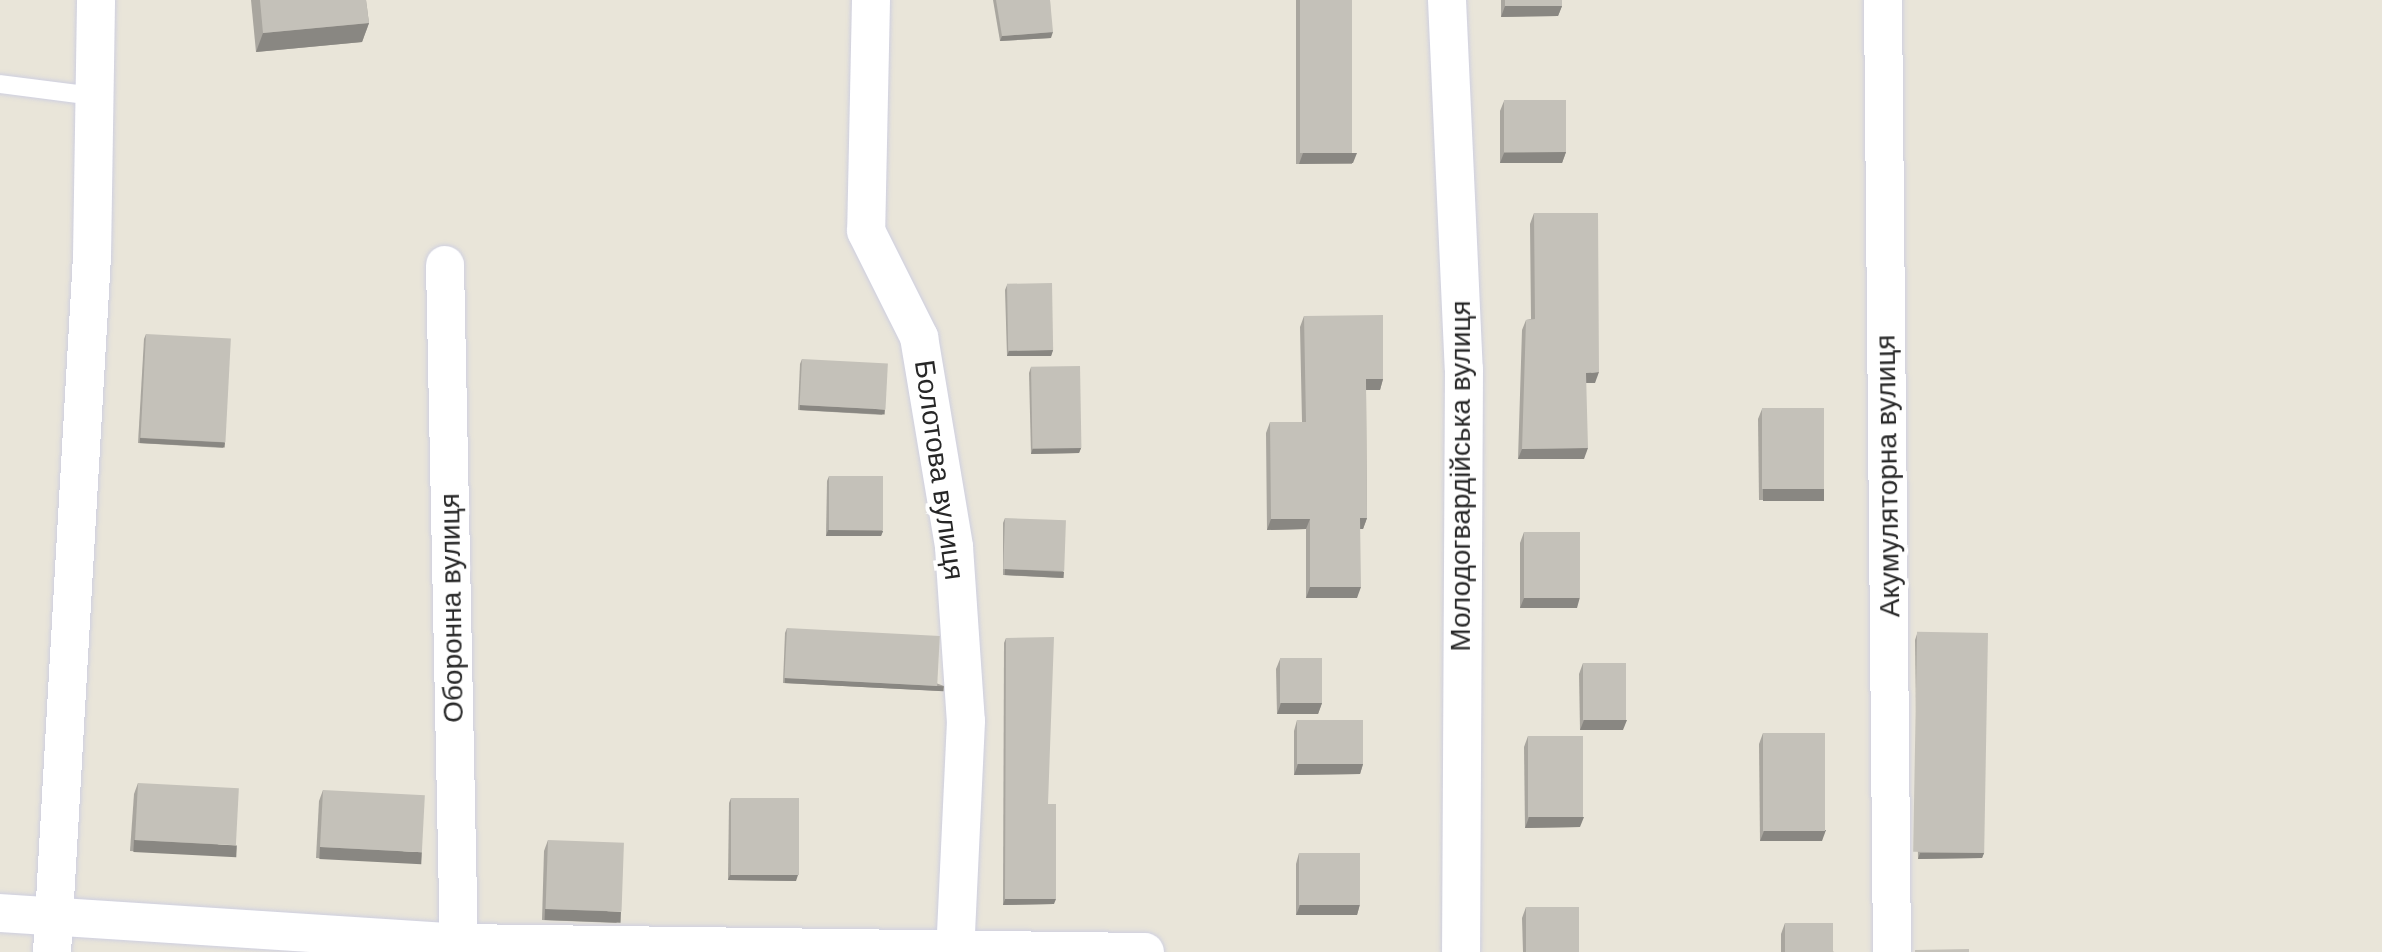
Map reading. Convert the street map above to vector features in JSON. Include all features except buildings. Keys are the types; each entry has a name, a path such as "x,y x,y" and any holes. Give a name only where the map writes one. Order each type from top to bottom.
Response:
{"street":[{"path":"52,935 91,273 96,0"},
{"name":"Болотова вулиця","path":"871,0 866,231 919,337 954,547 966,721 955,951"},
{"name":"Молодогвардійська вулиця","path":"1447,0 1464,369 1461,952"},
{"name":"Акумуляторна вулиця","path":"1883,0 1892,952"},
{"name":"Оборонна вулиця","path":"445,265 459,948"},
{"path":"0,913 52,935 459,948 1145,952"}],"lane":[{"path":"0,84 94,96"}]}
